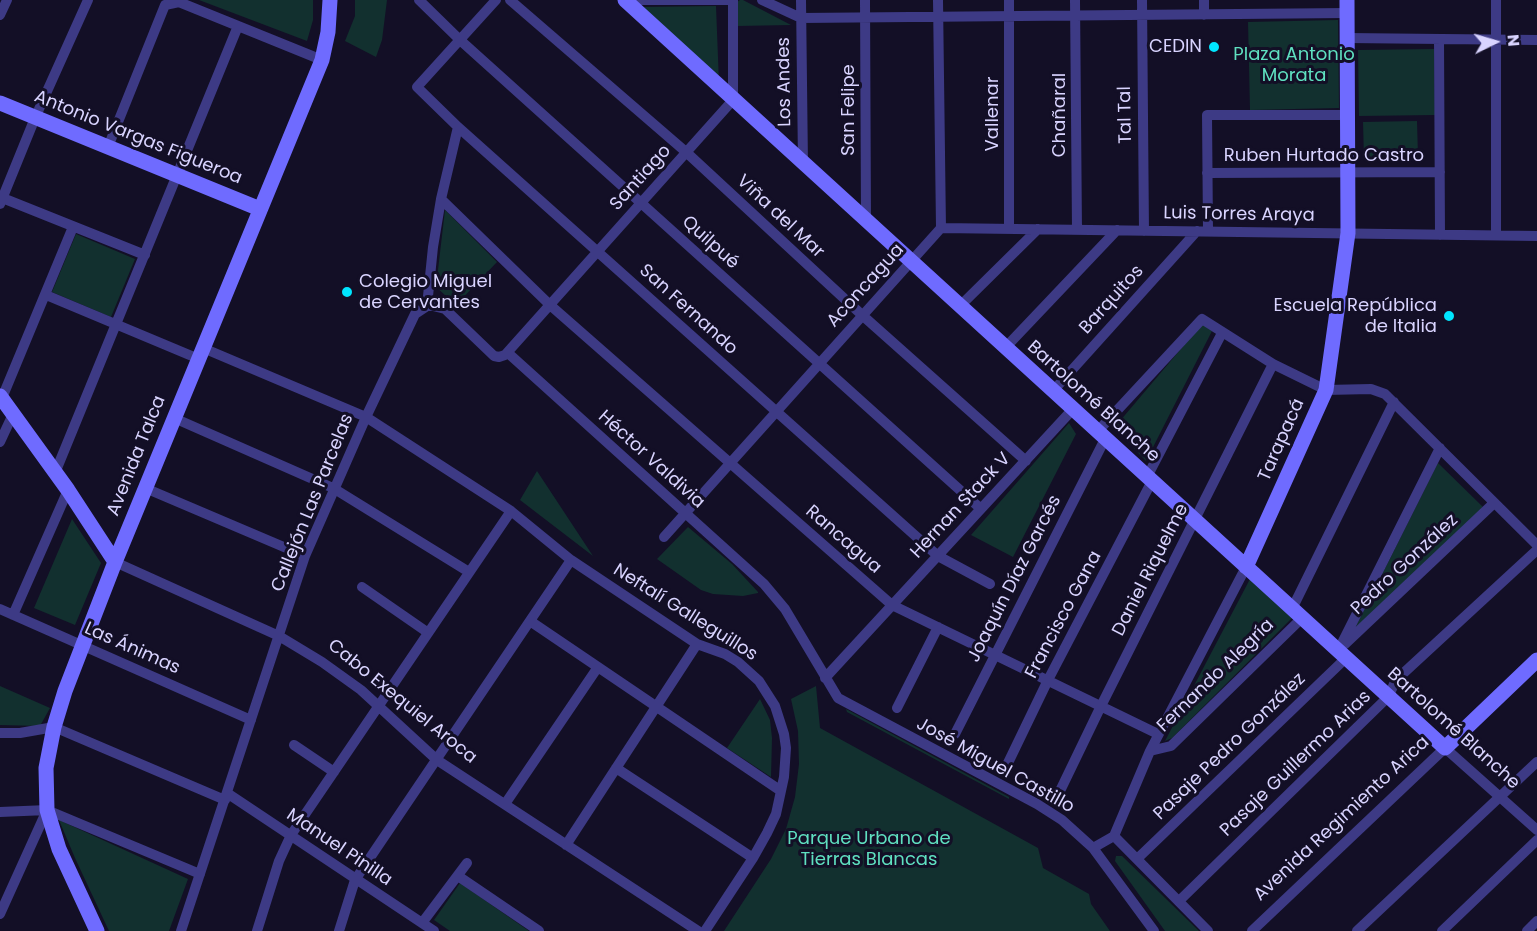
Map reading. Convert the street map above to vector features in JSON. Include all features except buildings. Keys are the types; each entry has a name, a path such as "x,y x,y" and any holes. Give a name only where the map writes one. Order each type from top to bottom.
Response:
{"street":[{"path":"0,15 7,0"},
{"path":"88,0 1,199 145,255"},
{"name":"Avenida Talca","path":"97,931 59,849 46,810 46,768 54,727 82,645 115,562 322,60 328,32 330,0"},
{"name":"Quilpué","path":"419,0 460,40 981,509"},
{"path":"460,40 496,0"},
{"name":"Viña del Mar","path":"510,0 686,152 862,315 1026,461"},
{"path":"625,0 733,0 733,99"},
{"name":"Bartolomé Blanche","path":"625,0 1388,697 1537,830"},
{"path":"762,0 801,18 1204,15 1347,7"},
{"name":"Los Andes","path":"801,0 803,164"},
{"name":"San Felipe","path":"865,0 866,220"},
{"path":"938,0 941,228"},
{"name":"Vallenar","path":"1009,0 1009,229"},
{"name":"Chañaral","path":"1075,0 1077,230"},
{"name":"Tal Tal","path":"1142,0 1144,231"},
{"path":"1204,0 1204,15"},
{"path":"1496,0 1496,236"},
{"path":"108,147 165,5 179,2 322,60"},
{"name":"Tarapacá","path":"1114,836 1158,734 1246,567 1326,390 1348,234 1347,7"},
{"path":"56,473 238,26"},
{"path":"1347,38 1537,40"},
{"path":"1439,39 1440,235"},
{"name":"San Fernando","path":"460,40 417,87 458,127 938,556 990,584"},
{"name":"Santiago","path":"508,352 733,99"},
{"name":"Antonio Vargas Figueroa","path":"0,103 261,209"},
{"path":"1202,231 1207,172 1207,116 1348,115"},
{"path":"427,306 441,199 458,127"},
{"name":"Ruben Hurtado Castro","path":"1207,172 1440,172"},
{"name":"Rancagua","path":"441,199 550,306 892,605 1158,734"},
{"path":"73,227 1,397 68,490 115,562"},
{"name":"Luis Torres Araya","path":"941,228 1537,236"},
{"name":"Aconcagua","path":"664,537 941,228"},
{"path":"960,306 1038,229"},
{"path":"1005,348 1118,230"},
{"name":"Barquitos","path":"1053,391 1202,231"},
{"name":"Neftalí Galleguillos","path":"46,295 116,324 366,417 511,511 571,560 697,644 711,648 738,662 759,681 772,700 780,720 786,748 781,791 776,814 753,858 705,931"},
{"name":"Héctor Valdivia","path":"427,306 445,309 494,356 502,357 508,352 775,596 794,623 825,678"},
{"name":"Callejón Las Parcelas","path":"181,931 305,556 333,488 415,314 427,306"},
{"name":"Joaquín Díaz Garcés","path":"955,734 1101,435 1202,319 1222,333"},
{"path":"1222,333 1273,364 1326,390 1371,388 1385,394 1537,548"},
{"name":"Francisco Gana","path":"1007,765 1222,333"},
{"name":"Daniel Riquelme","path":"1059,793 1273,364"},
{"name":"Fernando Alegría","path":"1150,751 1171,746 1297,613 1394,402"},
{"name":"Hernan Stack V","path":"825,678 1073,410"},
{"path":"0,442 13,414"},
{"path":"174,418 333,488 469,572"},
{"name":"Pasaje Pedro González","path":"1137,859 1342,654 1440,448"},
{"path":"145,488 305,556"},
{"path":"13,615 68,490"},
{"name":"Pedro González","path":"1342,654 1494,503"},
{"path":"257,931 279,861 291,835 511,511"},
{"name":"Pasaje Guillermo Arias","path":"1179,901 1388,697 1396,680 1537,548"},
{"path":"339,931 355,880 571,560"},
{"name":"Cabo Exequiel Aroca","path":"115,562 279,636 322,662 378,705 436,760 698,931"},
{"path":"362,587 428,632"},
{"name":"Las Ánimas","path":"0,609 251,720"},
{"path":"530,621 781,791"},
{"path":"897,708 938,627"},
{"path":"566,845 697,644"},
{"name":"Avenida Regimiento Arica","path":"1251,931 1537,660"},
{"path":"505,804 598,667"},
{"name":"José Miguel Castillo","path":"825,678 838,698 1050,812 1073,829 1093,848 1154,931"},
{"path":"0,733 21,733 54,727"},
{"name":"Manuel Pinilla","path":"54,727 226,796 291,835 434,931"},
{"path":"294,745 334,772"},
{"path":"1357,931 1537,762"},
{"path":"616,768 753,858"},
{"path":"0,812 46,810 200,874"},
{"path":"0,914 46,810"},
{"path":"1093,848 1114,836 1209,931"},
{"path":"1443,931 1537,840"},
{"path":"422,924 467,863"},
{"path":"458,876 538,931"},
{"path":"1527,931 1537,921"}],"green space":[{"path":"199,0 313,0 313,20 307,41"},
{"path":"355,0 387,0 382,40 376,57 345,41 355,16"},
{"path":"740,0 791,25 737,26 737,2"},
{"path":"716,6 719,83 641,7"},
{"name":"Plaza Antonio Morata","path":"1338,20 1339,108 1250,110 1248,22"},
{"path":"1434,49 1435,115 1359,116 1358,50"},
{"path":"1417,121 1418,156 1364,159 1363,122"},
{"path":"445,210 497,262 456,305 436,287"},
{"path":"76,234 135,259 111,317 52,292"},
{"path":"1202,324 1212,331 1146,461 1114,428"},
{"path":"1069,423 1076,434 1013,557 971,535"},
{"path":"1438,463 1483,507 1352,634"},
{"path":"537,471 593,556 520,500"},
{"path":"72,519 101,563 75,625 34,608"},
{"path":"688,527 732,564 758,593 743,596 713,594 701,590 657,559"},
{"path":"1250,579 1293,617 1172,738 1165,741"},
{"path":"0,686 50,708 40,726 0,725"},
{"name":"Parque Urbano de Tierras Blancas","path":"816,686 820,728 1038,848 1043,868 1089,894 1091,904 1110,931 724,931 771,859 786,829 795,797 799,764 798,731 791,699"},
{"path":"760,699 770,720 771,777 727,748"},
{"path":"846,709 1009,797 1009,799 847,712"},
{"path":"59,820 188,879 169,931 109,931"},
{"path":"1116,856 1122,856 1199,931 1165,931 1115,861"},
{"path":"460,883 529,931 450,931 434,920"}],"place":[{"name":"CEDIN","path":"1214,47"},
{"name":"Colegio Miguel de Cervantes","path":"347,292"},
{"name":"Escuela República de Italia","path":"1449,316"}]}
